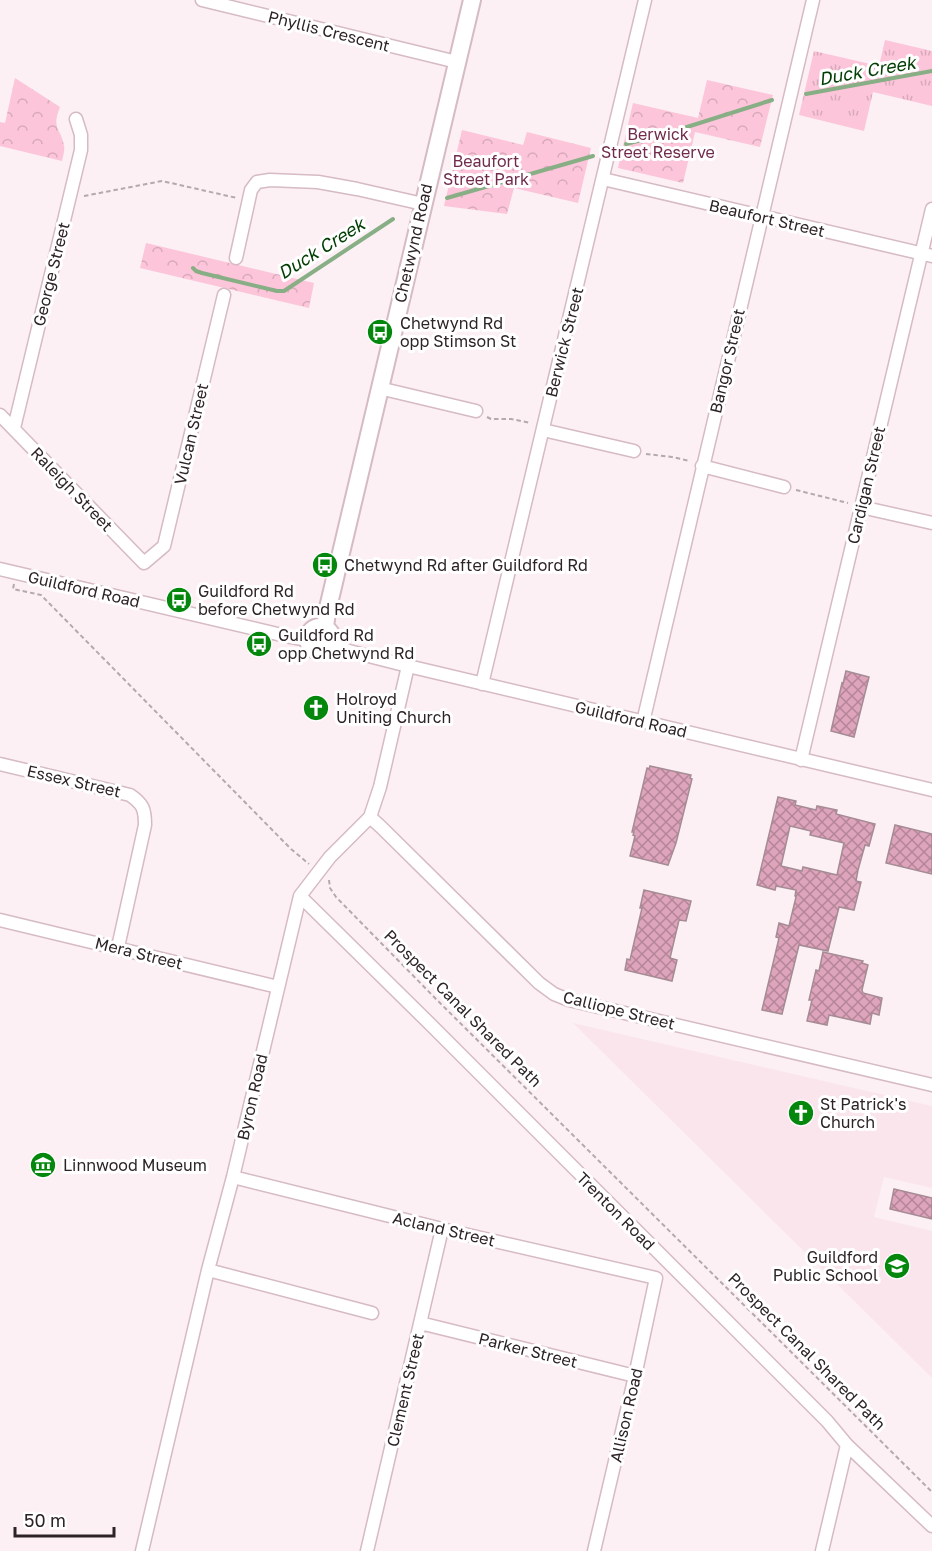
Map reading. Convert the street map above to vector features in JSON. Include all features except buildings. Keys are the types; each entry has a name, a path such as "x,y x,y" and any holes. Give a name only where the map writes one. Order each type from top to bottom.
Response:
{"street":[{"name":"Phyllis Crescent","path":"202,0 457,62"},
{"name":"Chetwynd Road","path":"325,627 329,601 472,0"},
{"name":"Berwick Street","path":"482,684 645,0"},
{"name":"Bangor Street","path":"643,722 813,0"},
{"name":"George Street","path":"14,428 81,150 81,135 76,119"},
{"name":"Beaufort Street","path":"603,179 927,254"},
{"path":"236,258 251,190 257,182 270,180 318,182 423,204"},
{"name":"Cardigan Street","path":"801,760 861,507 927,254 932,209"},
{"name":"Vulcan Street","path":"144,563 164,546 224,295"},
{"path":"379,388 476,411"},
{"name":"Raleigh Street","path":"0,415 144,563"},
{"path":"543,430 634,451"},
{"path":"702,466 784,487"},
{"path":"861,507 932,523"},
{"name":"Guildford Road","path":"0,569 308,640"},
{"path":"321,627 331,632 333,640 326,650 318,651 311,647 308,640 310,632 321,627"},
{"name":"Guildford Road","path":"332,644 348,651 408,666 932,790"},
{"name":"Byron Road","path":"142,1551 300,896 326,862 370,818 380,787 408,666"},
{"name":"Essex Street","path":"0,764 130,795 139,802 145,813 145,825 118,947"},
{"name":"Calliope Street","path":"370,818 539,984 554,994 569,1000 932,1085"},
{"name":"Trenton Road","path":"300,896 827,1421 848,1445 932,1526"},
{"name":"Mera Street","path":"0,920 278,987"},
{"name":"Acland Street","path":"233,1177 442,1229 656,1278"},
{"name":"Clement Street","path":"368,1551 442,1229"},
{"path":"656,1278 672,1266"},
{"path":"208,1270 372,1313"},
{"name":"Allison Road","path":"594,1551 656,1278"},
{"name":"Parker Street","path":"420,1323 635,1376"},
{"path":"822,1551 848,1445"}],"path":[{"path":"69,199 162,181 248,201"},
{"path":"476,411 491,419 511,419 531,423"},
{"path":"634,451 640,454 672,456 702,466"},
{"path":"784,487 861,507"},
{"path":"16,573 13,589 41,595 291,849 308,864 326,862"},
{"name":"Prospect Canal Shared Path","path":"326,862 330,888 336,897 932,1492"}],"shaded area":[{"path":"573,1023 932,1106 932,1188 884,1177 874,1217 932,1231 932,1378"}],"green space":[{"path":"885,40 932,51 932,106 873,92 864,131 799,115 814,51 879,66"},
{"path":"15,78 60,107 56,120 64,146 62,161 0,146 0,122 5,123"},
{"name":"Berwick Street Reserve","path":"707,80 773,95 760,147 695,132 683,183 618,168 633,103 698,118"},
{"name":"Beaufort Street Park","path":"462,130 523,145 527,132 591,148 578,203 514,188 507,214 444,206"},
{"path":"146,243 314,283 309,308 140,268"}],"waterway":[{"name":"Duck Creek","path":"806,94 932,71"},
{"name":"Duck Creek","path":"626,144 772,100"},
{"name":"Duck Creek","path":"447,198 593,156"},
{"name":"Duck Creek","path":"193,268 202,273 284,291 393,219"}],"place":[{"name":"Chetwynd Rd opp Stimson St","path":"380,332"},
{"name":"Chetwynd Rd after Guildford Rd","path":"325,565"},
{"name":"Guildford Rd before Chetwynd Rd","path":"179,600"},
{"name":"Guildford Rd opp Chetwynd Rd","path":"259,644"},
{"name":"Holroyd Uniting Church","path":"316,708"},
{"name":"St Patrick's Church","path":"801,1113"},
{"name":"Linnwood Museum","path":"43,1165"},
{"name":"Guildford Public School","path":"897,1266"}]}
